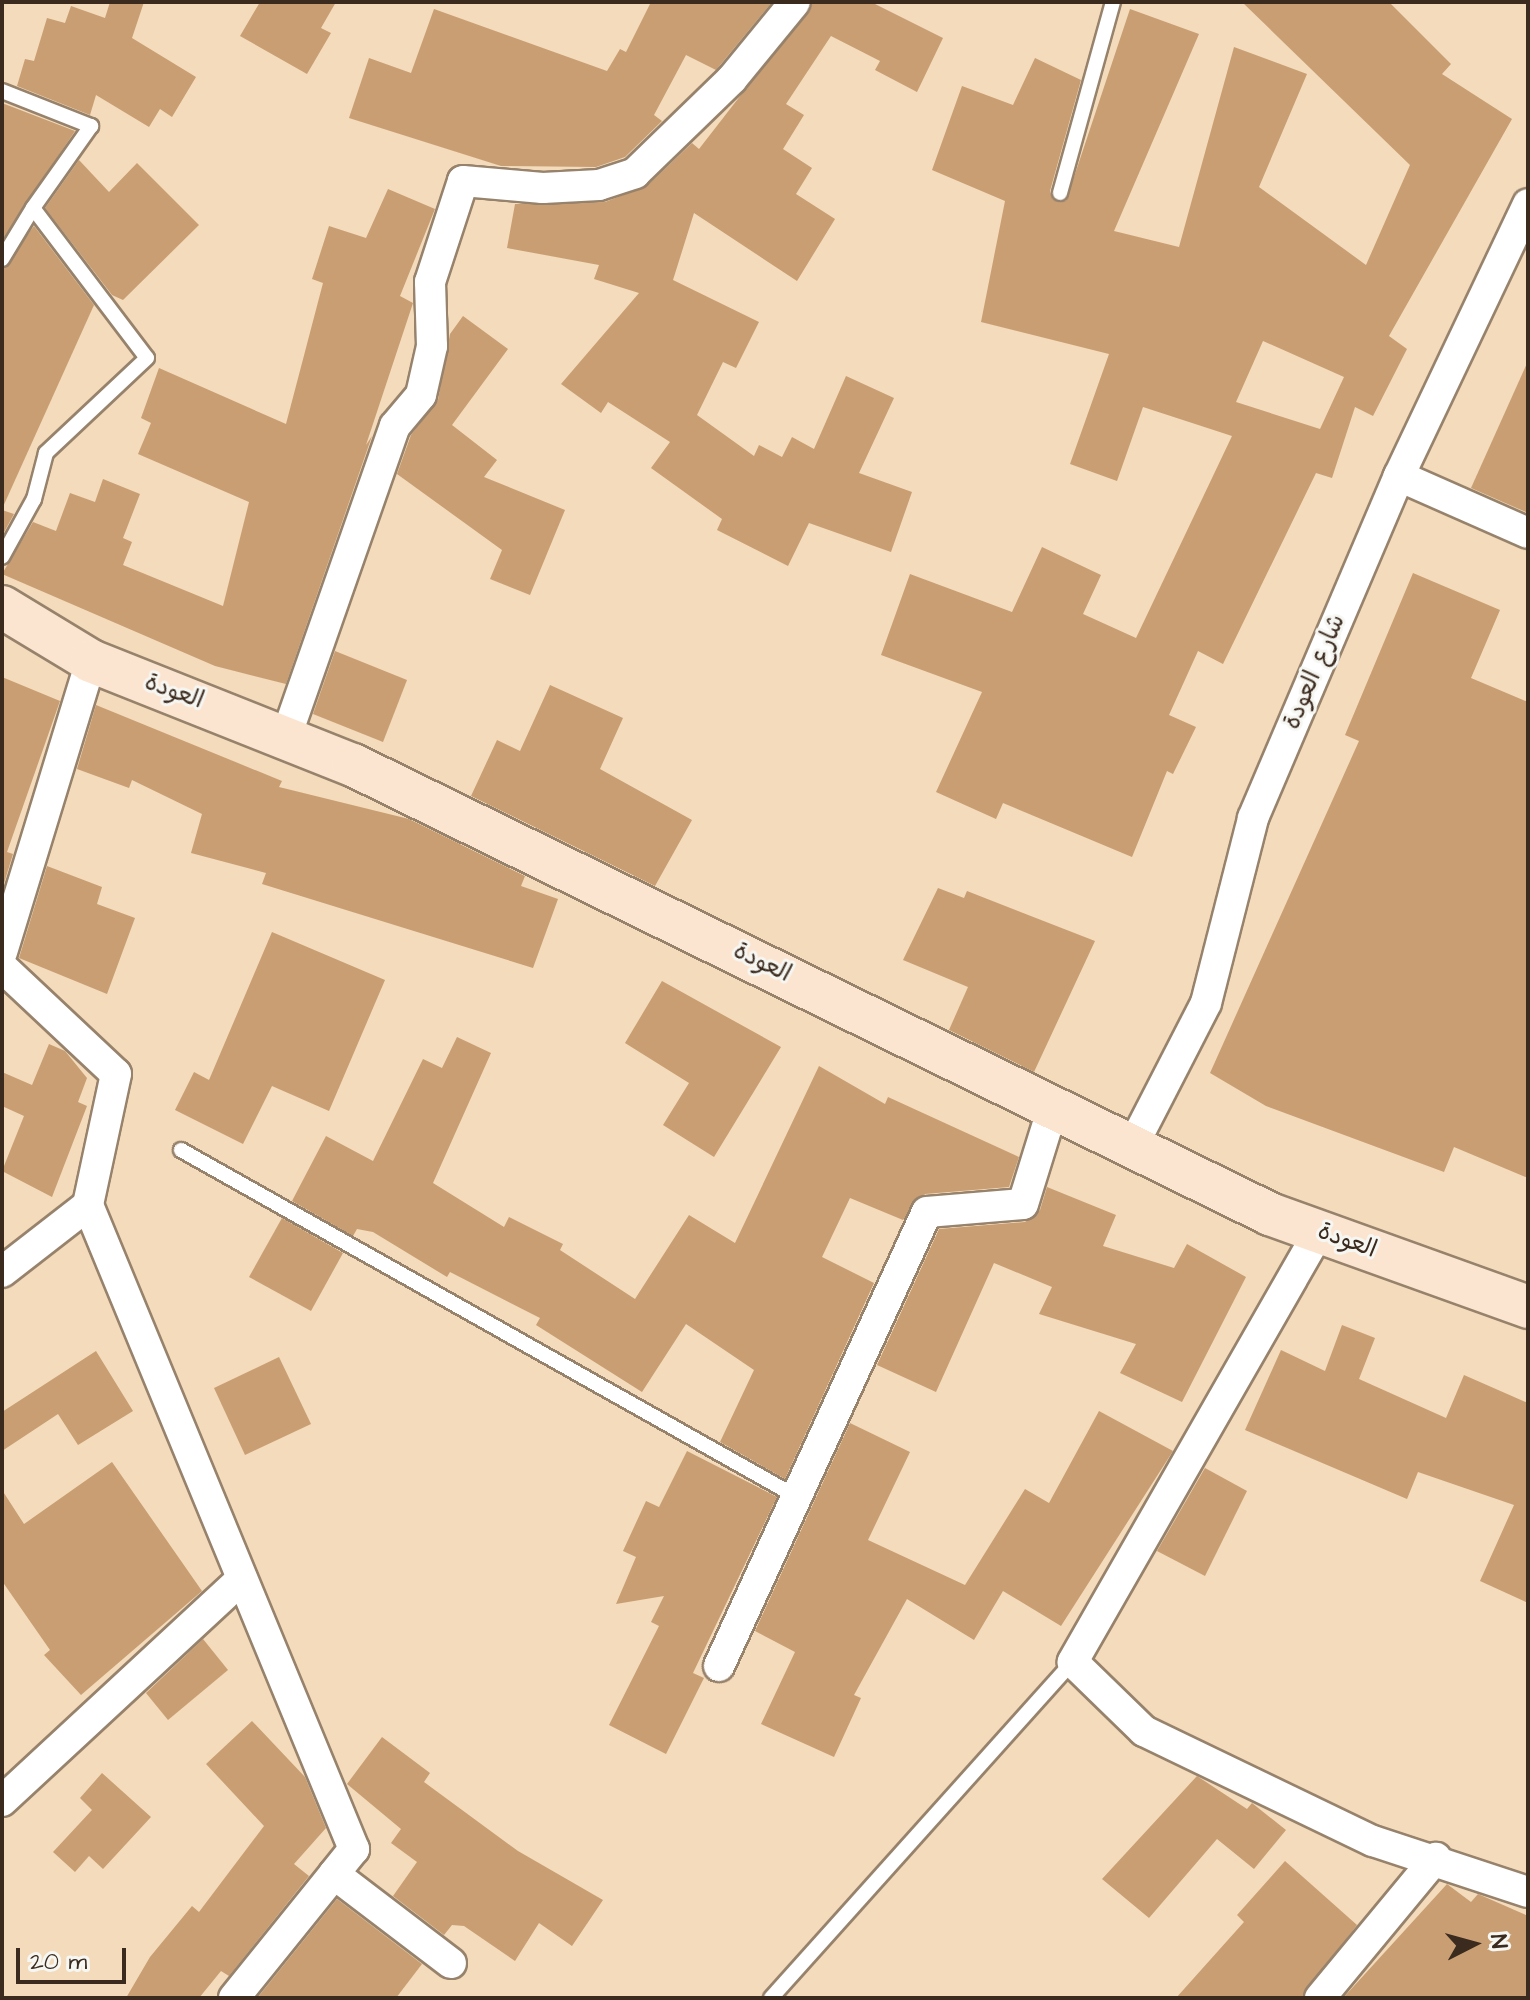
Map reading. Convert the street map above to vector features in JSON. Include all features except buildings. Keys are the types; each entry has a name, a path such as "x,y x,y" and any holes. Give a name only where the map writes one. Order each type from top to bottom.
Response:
{"main road":[{"name":"العودة","path":"2,607 91,661 287,734 1054,1104 1131,1149 1320,1230 1528,1307"}],"street":[{"path":"287,734 395,426 421,395 432,346 430,282 463,181 543,188 599,185 635,173 732,79 795,2"},
{"name":"شارع العودة","path":"1131,1149 1206,1003 1253,818 1399,476 1528,204"},
{"path":"1399,476 1528,533"},
{"path":"2,952 91,661"},
{"path":"2,967 116,1074 88,1205 354,1849 234,1998"},
{"path":"719,1666 927,1212 1023,1204 1054,1104"},
{"path":"2,1272 88,1205"},
{"path":"1320,1230 1073,1662 1144,1731 1373,1841 1436,1858 1528,1892"},
{"path":"2,1801 242,1579"},
{"path":"1320,1998 1436,1858"},
{"path":"334,1874 451,1963"}],"lane":[{"path":"1060,193 1113,2"},
{"path":"2,91 91,126 33,208 2,259"},
{"path":"2,557 34,499 46,453 147,358 33,208"},
{"path":"181,1150 797,1497"},
{"path":"771,1998 1073,1662"}]}
